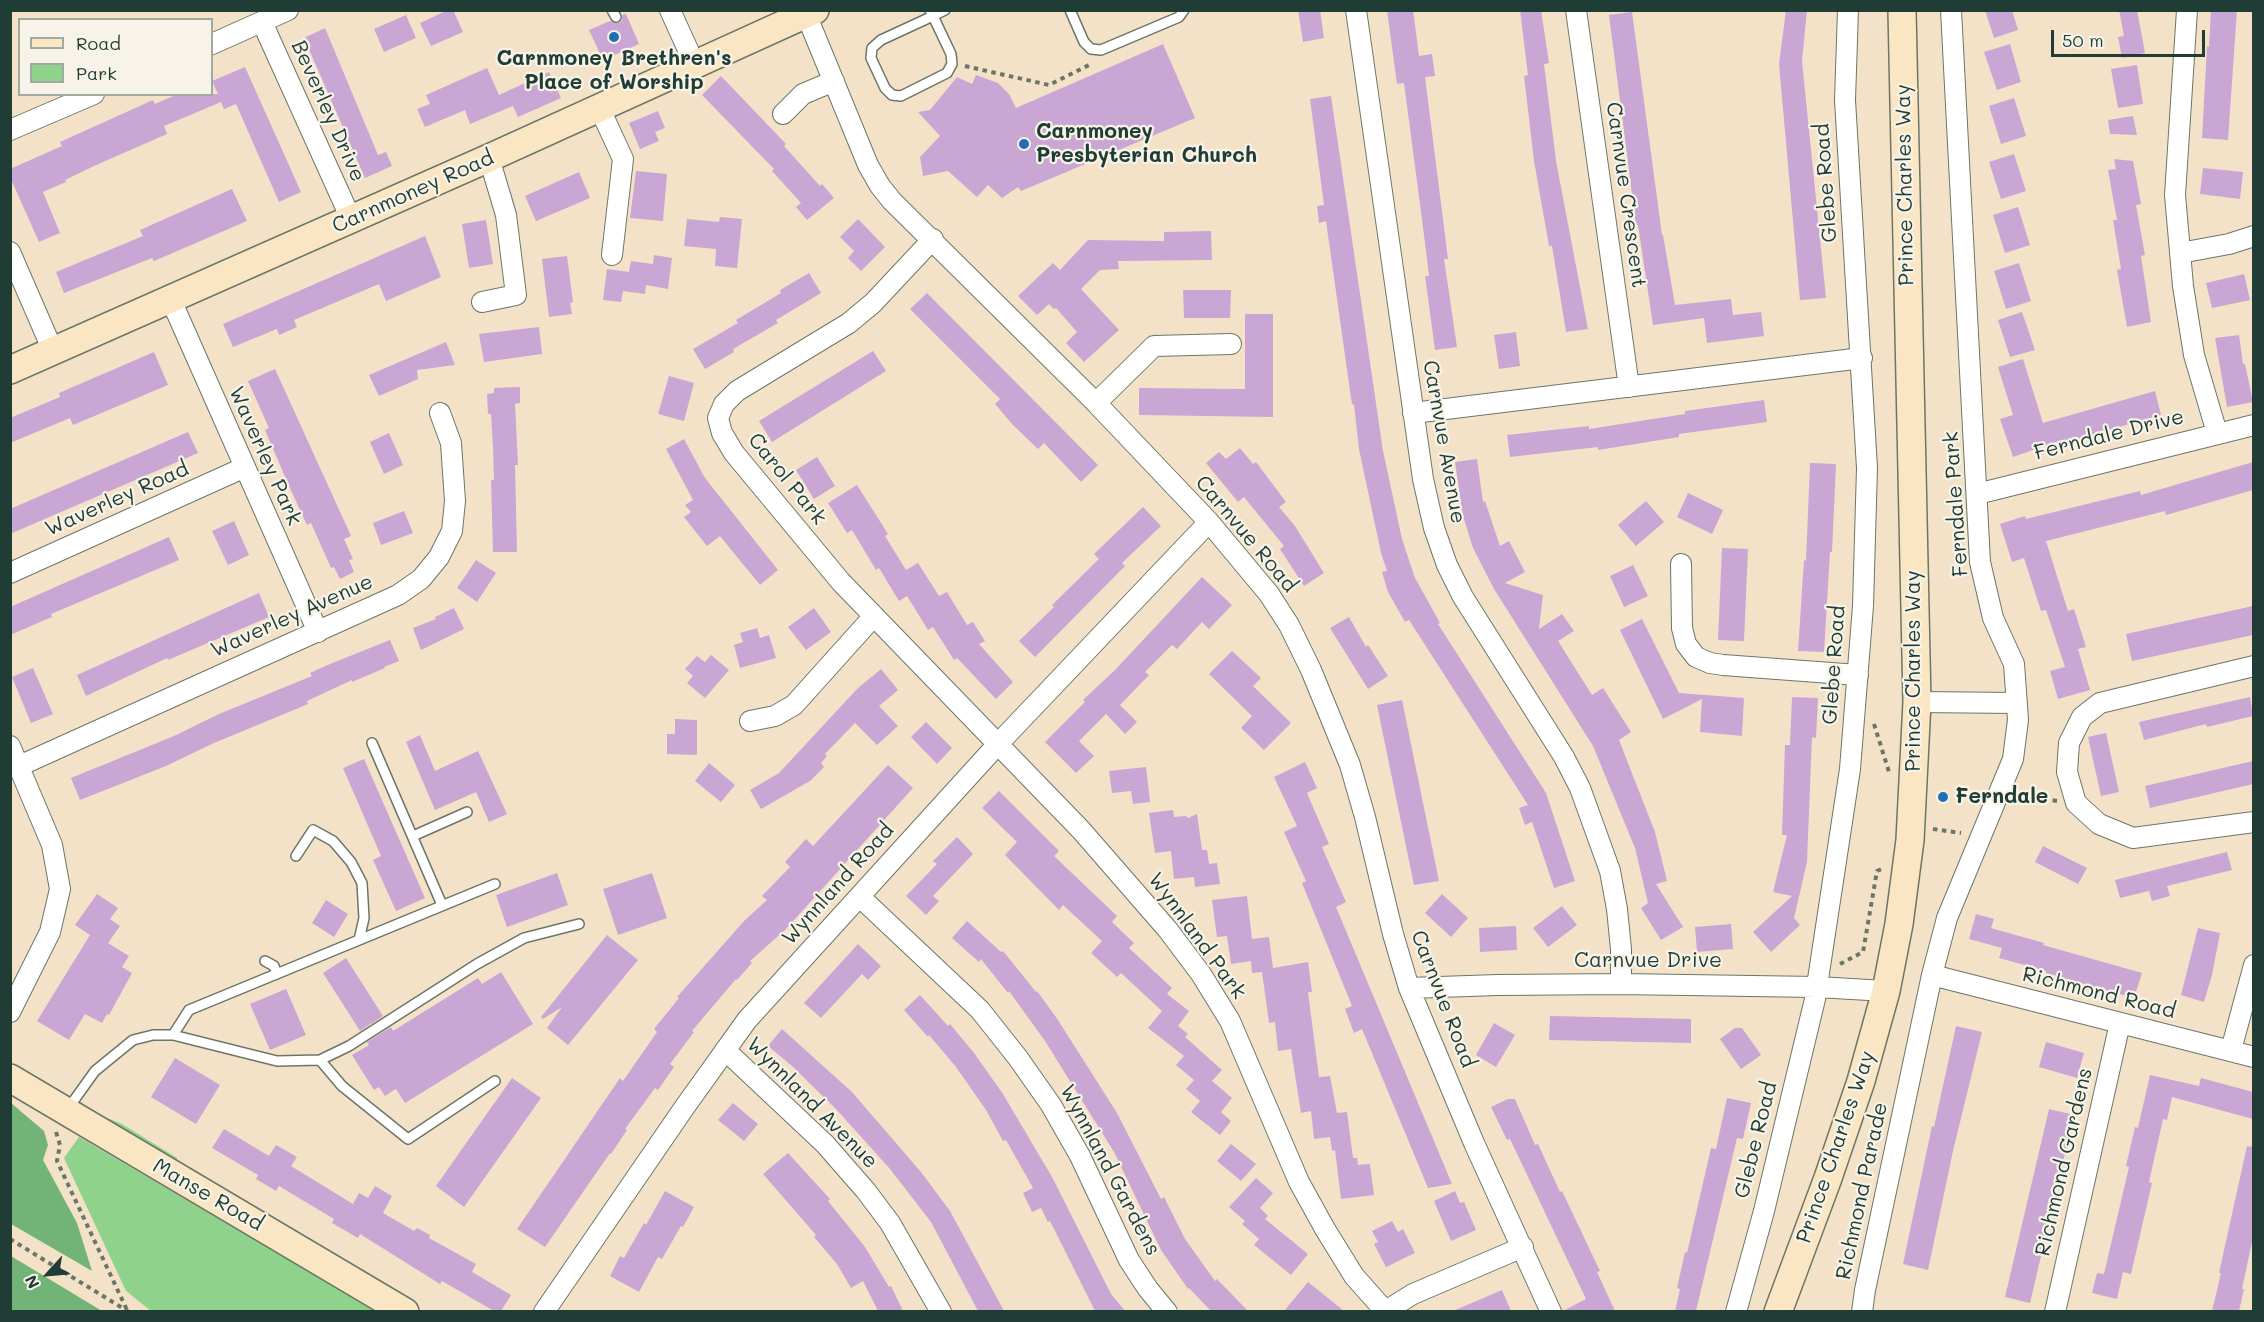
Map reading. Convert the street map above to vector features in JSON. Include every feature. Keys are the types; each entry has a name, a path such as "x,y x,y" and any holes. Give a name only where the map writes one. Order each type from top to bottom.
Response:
{"street":[{"path":"213,44 288,10"},
{"path":"670,10 694,63"},
{"name":"Carnvue Avenue","path":"1356,10 1413,413 1423,479 1434,528 1447,565 1469,606 1564,757 1580,788 1610,871 1617,909 1621,984"},
{"name":"Carnvue Crescent","path":"1576,10 1629,387"},
{"name":"Glebe Road","path":"1736,1311 1764,1211 1817,987 1850,769 1856,704 1863,606 1867,468 1845,100 1848,10"},
{"name":"Prince Charles Way","path":"1778,1311 1854,1103 1886,991 1899,924 1911,827 1917,702 1902,10"},
{"name":"Ferndale Park","path":"1932,975 1947,918 2013,759 2018,720 2014,664 1993,618 1980,562 1951,10"},
{"path":"2187,10 2175,195 2183,286 2194,355 2217,433"},
{"name":"Carnmoney Road","path":"10,370 489,158 810,12"},
{"name":"Carnvue Road","path":"810,12 834,81 868,165 880,186 892,201 933,239 1096,403 1209,522 1269,594 1289,625 1334,722 1350,765 1409,988 1474,1143 1551,1311"},
{"name":"Beverley Drive","path":"262,22 351,219"},
{"path":"783,114 803,94 834,81"},
{"path":"10,130 89,96"},
{"path":"599,107 622,159 612,255"},
{"path":"482,302 516,295 506,215 489,158"},
{"path":"2180,253 2229,244 2253,236"},
{"name":"Carol Park","path":"933,239 873,303 849,322 737,391 724,404 718,418 722,433 734,453 841,582 997,745"},
{"path":"10,252 53,351"},
{"name":"Waverley Park","path":"171,300 243,468 318,632"},
{"path":"1096,403 1154,346 1231,344"},
{"path":"1413,413 1862,358"},
{"name":"Waverley Avenue","path":"19,766 398,595 421,579 439,556 452,531 455,501 451,443 440,413"},
{"name":"Ferndale Drive","path":"1977,494 2253,425"},
{"name":"Waverley Road","path":"10,573 243,468"},
{"name":"Wynnland Road","path":"544,1311 747,1020 997,745 1209,522"},
{"path":"1681,564 1682,628 1686,644 1696,657 1723,665 1858,675"},
{"path":"750,721 775,716 794,705 873,617"},
{"path":"2253,666 2100,703 2082,717 2069,743 2067,772 2076,803 2099,825 2133,838 2253,822"},
{"path":"1917,702 2017,703"},
{"name":"Wynnland Park","path":"997,745 1081,830 1131,885 1200,974 1230,1021 1299,1182 1354,1276 1385,1311"},
{"path":"10,746 52,846 60,889 50,932 17,982 10,1012"},
{"name":"Wynnland Gardens","path":"860,897 980,1010 1018,1058 1051,1105 1080,1156 1129,1260 1148,1289 1167,1311"},
{"path":"2231,1050 2253,965"},
{"name":"Richmond Road","path":"1932,975 2253,1057"},
{"name":"Richmond Parade","path":"1863,1311 1865,1290 1932,975"},
{"name":"Carnvue Drive","path":"1409,988 1621,984 1817,987 1886,991"},
{"name":"Richmond Gardens","path":"2055,1311 2120,1023"},
{"name":"Wynnland Avenue","path":"725,1050 825,1144 866,1191 890,1223 941,1311"},
{"name":"Manse Road","path":"10,1078 405,1311"},
{"path":"1385,1311 1413,1294 1523,1246"}],"lane":[{"path":"931,13 951,54 952,63 947,74 900,96 892,95 885,88 871,58 872,48 881,40 931,13 945,10"},
{"path":"1070,10 1084,42 1091,49 1101,51 1179,17 1184,10"},
{"path":"372,743 442,905"},
{"path":"413,836 467,812"},
{"path":"296,856 313,830 333,841 351,862 363,883 364,918 359,940"},
{"path":"173,1035 189,1010 495,884"},
{"path":"66,1112 95,1071 133,1040 153,1035 173,1035 276,1061 320,1060 349,1046 477,964 524,938 579,924"},
{"path":"265,961 274,966 277,974"},
{"path":"320,1060 342,1086 408,1139 495,1081"}],"path":[{"path":"952,63 1049,86 1090,64 1091,49"},
{"path":"1856,704 1870,710 1888,771 1915,778"},
{"path":"1999,793 2076,803"},
{"path":"1911,827 1980,836"},
{"path":"1820,963 1841,964 1863,952 1877,871 1907,859"},
{"path":"66,1112 54,1129 60,1145 57,1161 128,1311"},
{"path":"10,1239 128,1311"}],"green space":[{"path":"11,1103 44,1131 48,1145 43,1160 77,1223 92,1271 11,1224"},
{"path":"100,1115 122,1124 177,1158 176,1164 101,1120"},
{"path":"79,1137 376,1311 151,1311 126,1291 64,1158"},
{"path":"11,1256 102,1311 11,1311"}],"building":[{"path":"448,10 453,10 463,32 431,46 420,23"},
{"path":"1298,10 1320,10 1324,38 1303,42"},
{"path":"1387,10 1413,10 1419,56 1432,54 1435,76 1425,77 1448,259 1444,259 1457,347 1435,350 1425,276 1429,276 1404,83 1397,84"},
{"path":"1520,10 1541,10 1549,63 1544,64 1556,161 1588,329 1566,332 1552,246 1549,246 1534,161 1524,76 1528,75"},
{"path":"1786,10 1807,10 1802,61 1826,298 1800,300 1779,64"},
{"path":"1985,10 2012,10 2018,30 1994,38"},
{"path":"2119,10 2137,10 2145,53 2122,58 2118,37 2124,36"},
{"path":"2211,10 2237,10 2228,140 2202,138"},
{"path":"1632,12 1662,235 1675,305 1731,299 1733,315 1761,312 1764,336 1707,343 1704,318 1653,325 1638,225 1636,225 1609,15"},
{"name":"Carnmoney Brethren's Place of Worship","path":"626,14 639,44 603,60 589,30 610,21 619,23 622,15"},
{"path":"406,15 416,38 384,52 374,29"},
{"path":"325,28 378,155 386,152 392,166 365,178 304,38"},
{"name":"Carnmoney Presbyterian Church","path":"1163,44 1195,118 1021,191 1018,187 1002,198 988,185 977,197 948,171 923,176 920,157 940,136 918,112 930,110 957,77 972,84 976,75 998,83 1009,94 1016,108"},
{"path":"2010,44 2021,82 1997,90 1984,52"},
{"path":"2137,65 2143,104 2118,108 2111,69"},
{"path":"245,67 301,192 279,202 236,104 224,109 221,102 164,126 167,134 94,166 43,192 60,233 39,242 10,177 10,169 62,146 60,142 153,100 155,104 173,96 218,94 213,81"},
{"path":"487,68 499,95 549,72 561,98 518,117 513,106 470,124 465,110 425,127 417,109 430,104 426,95"},
{"path":"721,76 786,144 784,146 820,186 822,184 834,198 807,220 796,207 801,203 772,171 774,169 702,95"},
{"path":"1331,96 1383,451 1402,539 1415,578 1440,623 1438,624 1546,793 1575,881 1554,888 1532,822 1525,825 1519,808 1528,805 1409,620 1405,622 1388,592 1382,572 1387,571 1381,553 1359,449 1326,221 1319,223 1317,206 1324,205 1310,99"},
{"path":"2014,98 2026,136 2001,144 1989,106"},
{"path":"658,111 665,128 655,132 659,141 640,149 629,123"},
{"path":"2133,116 2137,135 2110,134 2108,120"},
{"path":"2014,154 2026,191 2001,199 1989,162"},
{"path":"2114,159 2133,161 2141,204 2136,205 2145,255 2141,256 2151,322 2127,327 2117,270 2121,269 2113,220 2117,220 2108,170 2116,169"},
{"path":"2203,168 2243,172 2240,199 2200,194"},
{"path":"636,171 667,174 663,221 630,218"},
{"path":"579,172 590,198 536,221 525,196"},
{"path":"232,189 247,221 154,261 152,258 64,293 56,272 143,236 140,230"},
{"path":"2018,207 2030,245 2005,253 1993,215"},
{"path":"720,217 742,219 737,268 715,266 716,249 684,246 687,219 719,222"},
{"path":"858,219 885,247 861,271 848,258 854,251 840,237"},
{"path":"486,220 493,264 469,268 462,224"},
{"path":"1211,231 1212,260 1118,261 1119,269 1100,270 1081,289 1119,330 1084,362 1066,343 1077,332 1056,308 1054,309 1049,304 1037,315 1018,296 1053,263 1060,270 1088,240 1164,241 1164,232"},
{"path":"425,236 441,277 386,301 379,284 294,320 297,327 279,335 277,329 233,347 223,324"},
{"path":"654,255 672,258 668,289 646,285 645,294 623,291 621,302 603,300 607,269 629,272 631,261 653,264"},
{"path":"567,256 573,302 570,303 572,314 549,317 542,259"},
{"path":"2019,263 2031,301 2006,309 1994,271"},
{"path":"809,273 821,293 776,320 778,323 733,349 734,352 705,369 693,349 738,323 736,320"},
{"path":"2244,274 2250,300 2212,308 2206,283"},
{"path":"1183,290 1231,290 1230,318 1184,318"},
{"path":"927,293 1098,465 1081,482 1044,443 1038,449 1013,425 995,404 1000,399 910,309"},
{"path":"2022,312 2035,350 2010,357 1998,320"},
{"path":"1245,314 1273,314 1273,417 1139,415 1139,388 1245,389"},
{"path":"539,327 542,354 484,362 479,334"},
{"path":"1516,332 1520,366 1499,369 1494,335"},
{"path":"2239,335 2243,364 2245,364 2253,402 2227,407 2215,338"},
{"path":"446,342 455,365 417,370 418,379 379,396 369,375"},
{"path":"873,351 886,371 772,442 759,421"},
{"path":"154,352 168,385 73,425 70,418 10,443 10,418 60,397 59,393"},
{"path":"2023,359 2043,423 2155,391 2161,415 2061,445 2059,441 2013,457 2000,419 2013,415 1998,367"},
{"path":"275,369 351,536 344,539 353,559 349,560 354,572 340,579 334,567 331,568 311,523 307,525 265,430 269,428 248,381"},
{"path":"669,376 694,383 684,421 658,414"},
{"path":"520,387 520,403 515,404 518,465 515,465 517,552 493,552 491,480 494,480 493,448 487,394 494,393 494,388"},
{"path":"1764,400 1767,422 1679,434 1679,437 1598,450 1598,447 1510,457 1507,435 1589,426 1589,429 1685,414 1685,411"},
{"path":"188,432 198,453 10,534 10,509"},
{"path":"389,433 403,465 384,474 370,442"},
{"path":"684,439 705,478 778,570 760,585 720,536 707,546 684,517 691,512 685,505 693,500 666,449"},
{"path":"1240,448 1253,464 1256,462 1286,502 1279,507 1295,526 1324,573 1304,586 1280,549 1284,546 1244,497 1238,502 1206,463 1219,452 1226,459"},
{"path":"817,457 835,486 814,499 796,470"},
{"path":"1477,459 1483,502 1485,501 1500,546 1509,541 1525,572 1505,583 1543,595 1539,629 1562,614 1574,631 1558,641 1592,695 1603,688 1631,732 1619,740 1655,832 1667,881 1656,884 1683,927 1661,940 1641,908 1648,903 1635,848 1593,746 1494,589 1473,548 1463,516 1455,462"},
{"path":"2253,462 2253,490 2166,515 2165,511 2046,541 2068,611 2074,609 2086,647 2078,649 2090,690 2058,699 2050,671 2065,667 2046,610 2041,611 2024,558 2012,562 2000,524 2025,516 2026,519 2140,491 2141,495"},
{"path":"1810,463 1836,464 1824,652 1798,651 1804,560 1806,561"},
{"path":"857,485 888,534 885,536 906,570 918,563 939,596 947,592 967,625 973,622 985,641 979,644 1013,682 996,699 957,658 954,660 933,627 928,630 907,596 899,601 879,568 876,570 852,530 847,533 828,503"},
{"path":"1688,493 1723,510 1712,534 1677,517"},
{"path":"1646,501 1664,522 1636,546 1618,525"},
{"path":"1143,507 1161,526 1122,563 1125,566 1035,657 1019,641 1099,559 1094,554"},
{"path":"404,511 413,533 381,545 373,523"},
{"path":"234,521 249,555 228,565 212,531"},
{"path":"169,537 179,560 51,614 52,617 10,635 10,607"},
{"path":"1722,548 1748,549 1744,641 1718,640"},
{"path":"476,560 496,573 477,602 457,588"},
{"path":"1633,565 1648,596 1624,607 1610,576"},
{"path":"1202,577 1232,605 1209,629 1202,622 1177,649 1172,645 1145,672 1149,675 1120,705 1137,722 1125,734 1106,714 1079,741 1094,756 1076,773 1045,742"},
{"path":"259,593 269,617 168,660 167,658 86,696 77,675"},
{"path":"2253,606 2253,635 2132,661 2126,634"},
{"path":"454,608 464,629 421,650 413,628 436,619 435,617"},
{"path":"814,608 831,632 806,650 788,627"},
{"path":"1349,617 1366,647 1368,645 1388,676 1368,689 1330,628"},
{"path":"1642,619 1679,693 1744,698 1742,736 1700,732 1702,699 1663,719 1620,630"},
{"path":"757,628 760,638 769,635 776,658 740,668 734,645 743,642 740,633"},
{"path":"390,640 399,661 352,682 352,680 307,701 308,704 214,743 166,766 80,800 71,778 174,736 219,714 312,676 310,673 330,664"},
{"path":"1232,651 1261,678 1253,686 1291,723 1264,750 1241,728 1252,716 1209,674"},
{"path":"711,655 729,670 705,698 687,683 693,676 685,669 697,656 705,662"},
{"path":"33,668 53,714 31,723 12,677"},
{"path":"881,669 898,690 879,706 898,726 877,745 855,723 825,754 827,756 821,763 824,767 810,781 761,809 750,790 779,773 857,689"},
{"path":"1792,697 1818,698 1816,738 1812,737 1807,862 1794,918 1800,925 1771,952 1753,932 1792,896 1773,892 1787,835 1782,835 1785,745 1790,745"},
{"path":"2250,697 2253,716 2207,727 2206,724 2144,740 2139,722"},
{"path":"1402,700 1439,881 1414,885 1377,705"},
{"path":"675,719 697,720 697,755 667,754 667,734 675,734"},
{"path":"926,722 952,748 937,764 911,737"},
{"path":"2106,733 2119,792 2101,796 2088,737"},
{"path":"420,735 435,771 478,751 507,814 489,822 476,792 435,810 406,742"},
{"path":"364,759 425,898 396,911 373,860 381,856 343,768"},
{"path":"2253,761 2253,784 2150,808 2145,786"},
{"path":"1305,762 1317,788 1307,793 1329,844 1322,847 1346,902 1336,907 1452,1184 1428,1188 1362,1029 1354,1033 1345,1009 1352,1006 1302,883 1306,881 1284,832 1297,826 1274,777"},
{"path":"709,763 735,785 721,802 695,781"},
{"path":"888,765 913,788 786,929 750,961 752,963 692,1031 694,1032 670,1064 674,1067 658,1090 655,1088 625,1129 627,1130 611,1154 545,1247 517,1229 620,1078 623,1081 657,1032 654,1029 679,998 677,997 744,921 767,900 762,896 790,867 785,862 806,839 813,846"},
{"path":"1146,767 1150,802 1133,804 1131,791 1112,793 1109,771"},
{"path":"999,791 1059,851 1054,856 1117,916 1112,922 1134,943 1129,948 1172,988 1167,994 1189,1011 1178,1026 1188,1034 1185,1037 1222,1070 1212,1081 1232,1098 1221,1112 1231,1121 1220,1135 1191,1112 1200,1101 1186,1089 1194,1080 1176,1065 1184,1056 1148,1028 1162,1011 1121,973 1117,977 1091,953 1102,941 1063,905 1059,910 1005,855 1017,842 982,808"},
{"path":"1173,810 1174,817 1186,816 1188,818 1197,814 1202,850 1207,850 1209,864 1217,863 1220,884 1195,887 1194,877 1174,879 1171,851 1155,853 1149,813"},
{"path":"957,837 973,854 933,896 939,901 926,915 906,896 937,864 933,861"},
{"path":"2043,846 2087,868 2078,884 2035,862"},
{"path":"2227,852 2232,870 2167,886 2170,896 2152,901 2149,891 2120,898 2115,880"},
{"path":"557,873 568,905 507,927 496,895"},
{"path":"652,873 667,918 618,935 603,889"},
{"path":"97,894 118,908 110,919 120,926 108,943 129,956 122,967 132,973 109,1015 107,1014 102,1023 85,1014 69,1040 37,1021 90,935 75,925"},
{"path":"1442,894 1468,918 1451,937 1425,913"},
{"path":"1247,896 1252,939 1269,937 1273,968 1308,962 1312,992 1308,992 1319,1077 1330,1076 1337,1113 1347,1112 1353,1158 1357,1158 1358,1165 1370,1164 1374,1195 1341,1199 1335,1150 1332,1151 1330,1137 1314,1139 1311,1111 1301,1113 1291,1049 1278,1051 1275,1022 1269,1023 1262,972 1252,973 1251,961 1231,964 1227,936 1217,937 1212,900"},
{"path":"326,900 348,914 334,937 312,923"},
{"path":"1562,906 1577,925 1548,947 1533,928"},
{"path":"1976,914 1994,919 1991,928 2142,973 2134,998 1999,958 2002,948 1969,939"},
{"path":"967,921 1001,952 1003,951 1058,1020 1117,1113 1161,1199 1164,1197 1185,1239 1215,1281 1217,1279 1248,1311 1211,1311 1188,1289 1161,1250 1114,1152 1045,1041 1009,991 1008,993 981,959 979,962 952,938"},
{"path":"1731,924 1733,949 1697,952 1695,927"},
{"path":"1516,926 1517,950 1480,952 1479,928"},
{"path":"2198,928 2220,933 2204,1002 2181,995"},
{"path":"607,935 638,960 568,1045 547,1028 562,1007 543,1019 541,1017"},
{"path":"858,944 881,966 868,980 862,974 821,1018 804,1003"},
{"path":"346,958 383,1016 360,1031 323,973"},
{"path":"501,972 533,1024 405,1103 396,1089 385,1096 379,1087 374,1090 352,1055 369,1045 367,1042 391,1027 393,1031 478,978 482,984"},
{"path":"286,989 306,1035 270,1050 250,1004"},
{"path":"920,995 948,1026 950,1024 1003,1094 1052,1177 1111,1294 1125,1311 1095,1311 1050,1221 1048,1222 1041,1208 1032,1212 1023,1193 1033,1188 1006,1140 1003,1141 986,1110 956,1067 904,1010"},
{"path":"1550,1016 1691,1019 1691,1043 1549,1040"},
{"path":"1494,1023 1515,1035 1496,1067 1476,1055"},
{"path":"1956,1026 1982,1032 1953,1151 1928,1270 1903,1264"},
{"path":"1735,1028 1742,1028 1761,1055 1741,1069 1720,1039"},
{"path":"782,1029 852,1092 921,1172 950,1211 1004,1311 978,1311 931,1222 890,1169 836,1109 768,1046"},
{"path":"2046,1042 2084,1053 2077,1078 2039,1067"},
{"path":"175,1058 220,1085 196,1124 151,1097"},
{"path":"2150,1075 2199,1086 2201,1078 2253,1092 2253,1119 2172,1097 2167,1120 2163,1119 2149,1182 2152,1183 2131,1274 2123,1272 2117,1299 2092,1293 2097,1273 2104,1274 2129,1167 2126,1166 2135,1127 2138,1128"},
{"path":"512,1078 541,1098 464,1207 436,1186"},
{"path":"1727,1098 1751,1103 1743,1139 1737,1138 1696,1311 1675,1311 1680,1289 1677,1288 1685,1252 1687,1253 1711,1148 1716,1149"},
{"path":"1508,1099 1515,1099 1535,1145 1538,1144 1560,1192 1562,1191 1600,1271 1597,1272 1615,1311 1563,1311 1586,1299 1510,1139 1507,1140 1491,1107"},
{"path":"733,1103 758,1124 744,1141 718,1120"},
{"path":"2049,1109 2074,1115 2030,1303 2005,1297"},
{"path":"224,1129 269,1156 276,1145 297,1157 291,1166 353,1204 359,1193 368,1198 375,1186 392,1196 383,1213 414,1231 417,1228 430,1235 429,1238 476,1264 472,1272 511,1295 501,1311 494,1311 442,1281 440,1284 360,1234 358,1238 332,1223 334,1219 279,1186 276,1191 256,1179 258,1175 212,1148"},
{"path":"1231,1144 1256,1164 1241,1181 1217,1161"},
{"path":"2247,1146 2253,1147 2253,1237 2242,1289 2244,1289 2239,1311 2212,1311 2221,1273 2219,1273"},
{"path":"788,1153 830,1199 828,1201 865,1247 889,1287 891,1286 903,1311 878,1311 863,1281 851,1288 837,1264 814,1237 816,1235 763,1174"},
{"path":"1256,1178 1273,1193 1260,1208 1268,1216 1265,1219 1308,1254 1291,1275 1254,1245 1259,1239 1242,1224 1245,1221 1229,1207"},
{"path":"665,1191 694,1207 662,1259 658,1257 639,1292 610,1276 620,1256 624,1258 644,1223 646,1225"},
{"path":"1455,1191 1460,1203 1464,1202 1476,1230 1451,1241 1434,1201"},
{"path":"1392,1221 1398,1232 1403,1229 1415,1253 1386,1267 1374,1244 1378,1242 1372,1231"},
{"path":"1308,1282 1344,1311 1284,1311"},
{"path":"1502,1290 1511,1311 1453,1311"}],"place":[{"name":"Carnmoney Brethren's Place of Worship","path":"614,37"},
{"name":"Carnmoney Presbyterian Church","path":"1024,144"},
{"name":"Ferndale","path":"1943,797"}]}
